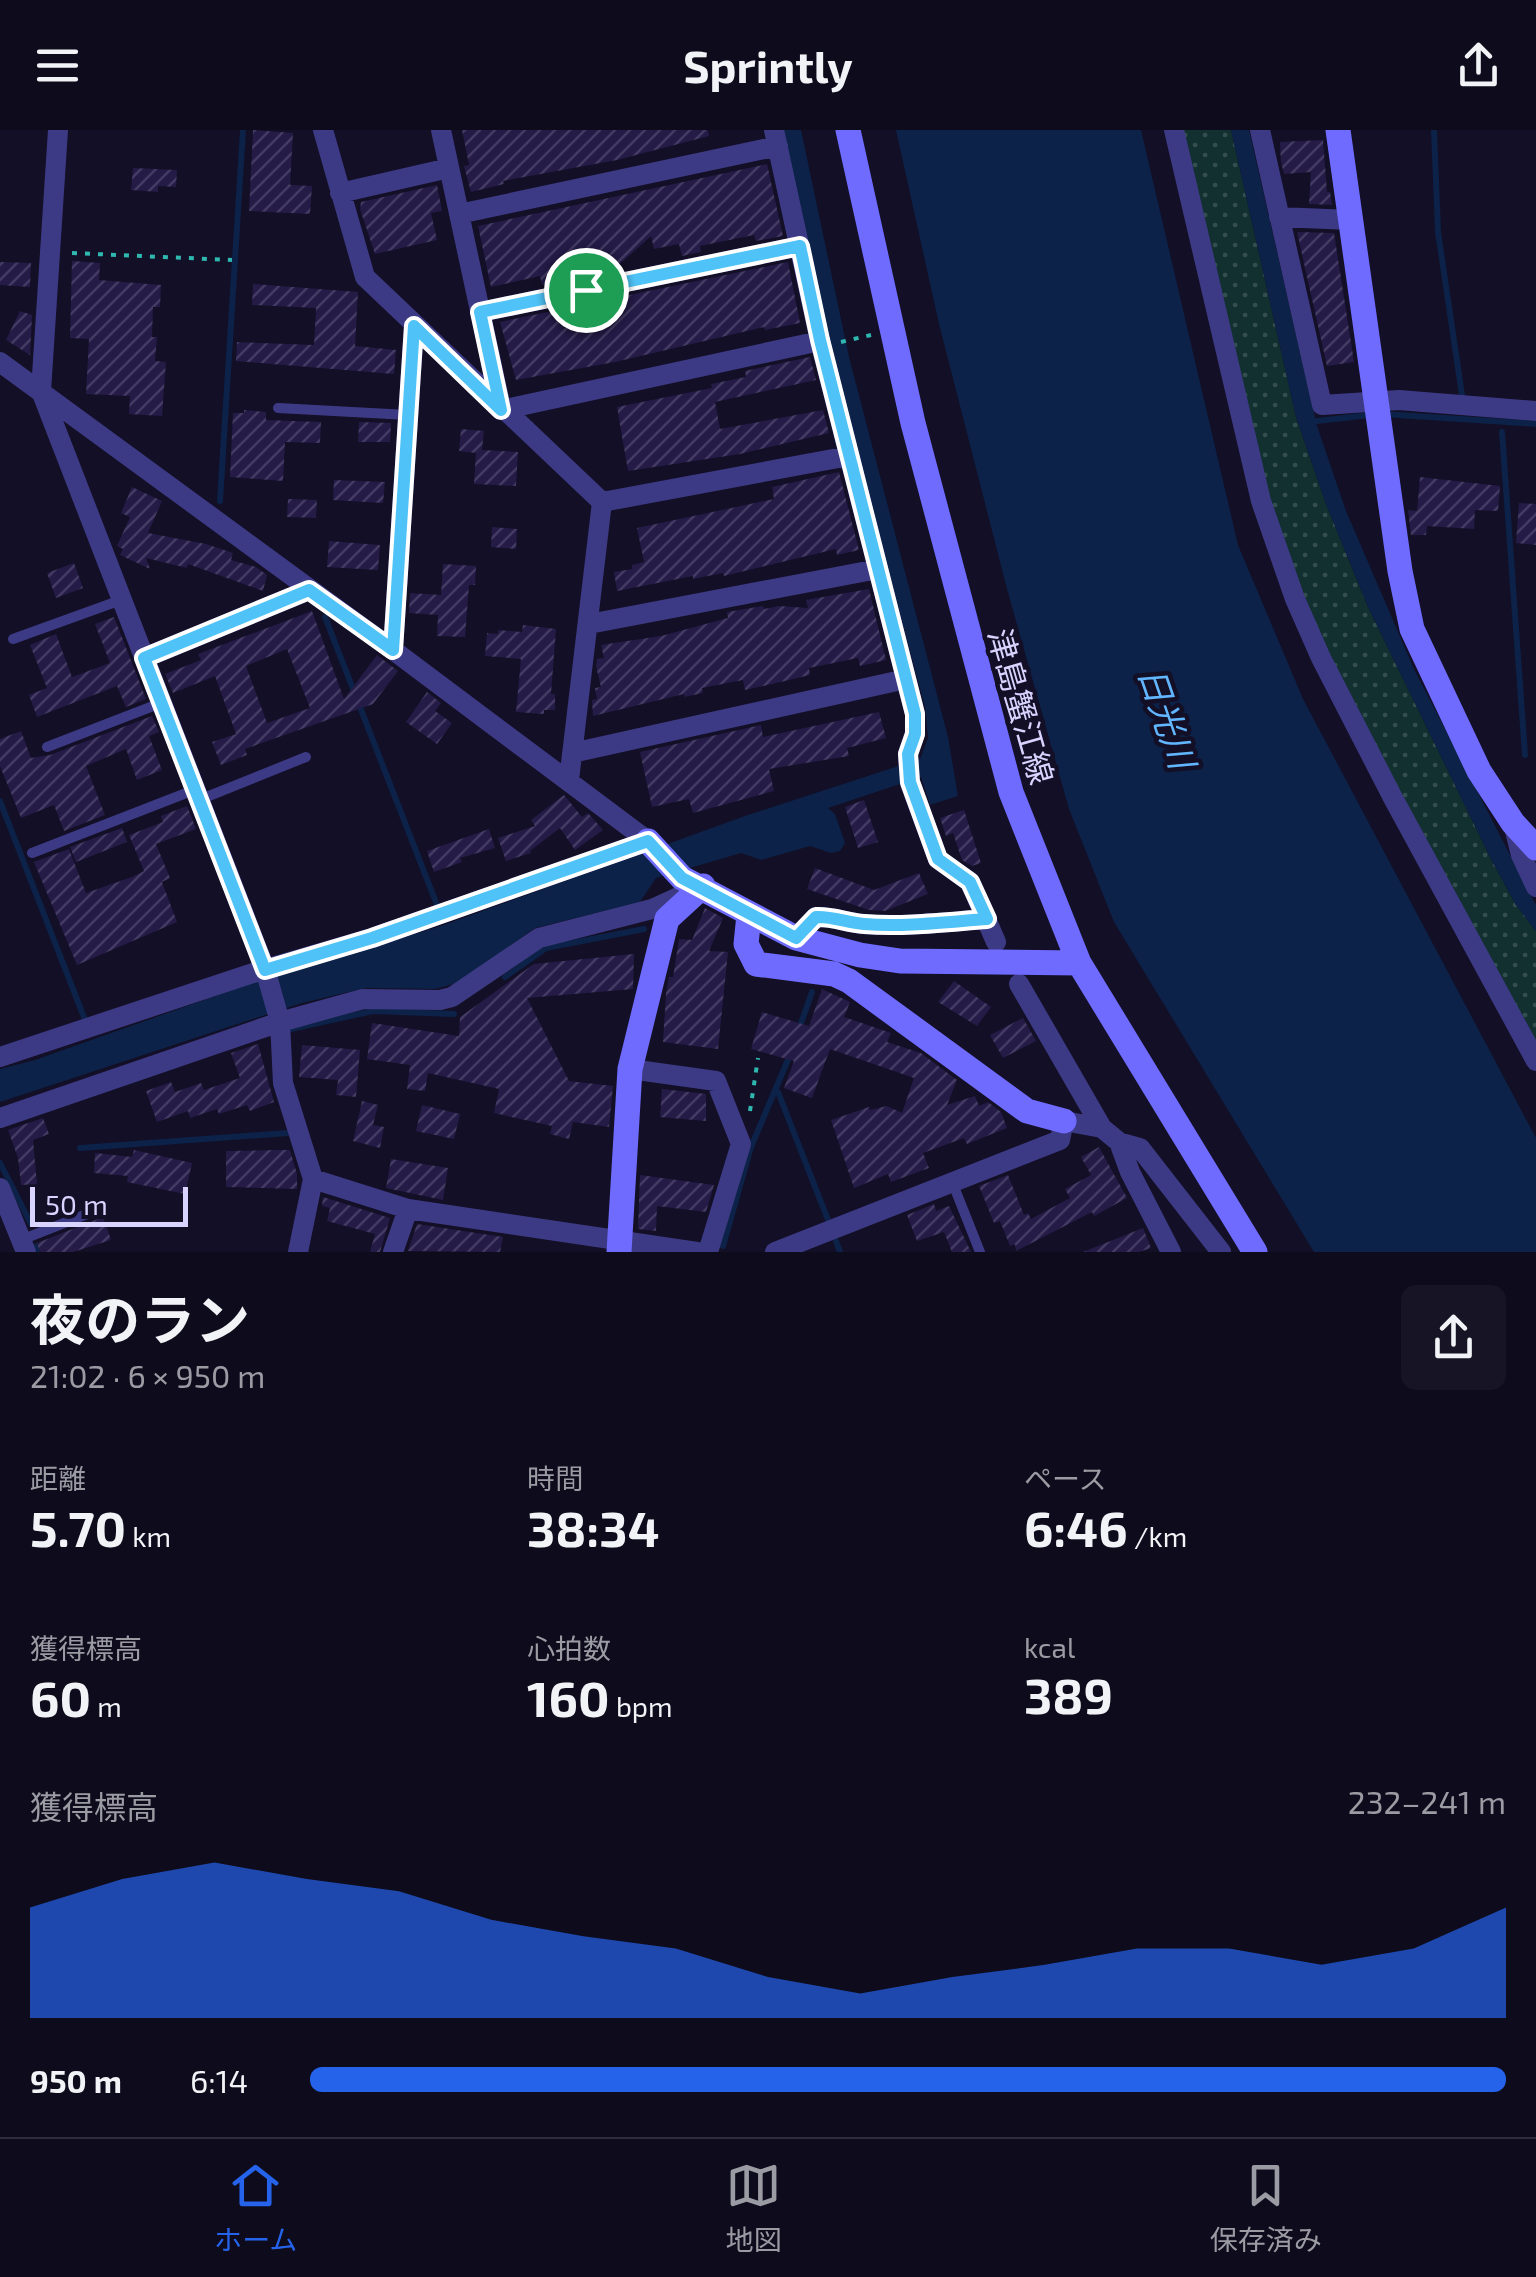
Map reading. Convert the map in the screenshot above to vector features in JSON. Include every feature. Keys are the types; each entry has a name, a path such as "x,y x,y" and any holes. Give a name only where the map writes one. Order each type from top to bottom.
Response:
{"street":[{"path":"58,130 41,392 265,970 280,1022 282,1083 313,1178 298,1252"},
{"path":"323,130 365,277 602,502"},
{"path":"440,130 501,410"},
{"name":"津島蟹江線","path":"848,130 913,423 1010,792 1079,963 1255,1252"},
{"path":"1174,130 1261,500 1295,598 1393,798 1536,1061"},
{"path":"1260,130 1322,405 1536,411"},
{"path":"1338,130 1400,571 1412,629 1479,771 1513,823 1536,848"},
{"path":"458,214 776,138 915,714 915,734 908,754 910,782 938,859 970,882 996,942"},
{"path":"340,193 448,168"},
{"path":"1280,217 1351,220"},
{"path":"480,312 800,246"},
{"path":"393,650 414,326"},
{"path":"501,410 824,343"},
{"path":"0,362 568,780 650,843 692,882 749,916 796,938 860,956 900,962 1079,963"},
{"path":"602,502 850,456"},
{"path":"568,780 602,502"},
{"path":"590,624 878,568"},
{"path":"144,658 309,590"},
{"path":"572,752 906,679"},
{"path":"1513,823 1521,855 1536,887"},
{"path":"0,1057 372,938 650,843"},
{"path":"0,1118 280,1022 363,999 440,1000 452,996 539,938 652,909 692,882"},
{"path":"628,1247 630,1070 667,918 692,882"},
{"path":"749,916 746,944 756,964 834,974 849,981 1027,1110 1102,1128"},
{"path":"796,938 816,917 890,925 987,919"},
{"path":"1020,984 1102,1128 1119,1142 1140,1148 1221,1252"},
{"path":"630,1070 716,1081 741,1144 708,1252"},
{"path":"775,1252 1060,1140 1064,1121"},
{"path":"1119,1142 1130,1172 1172,1252"},
{"path":"313,1178 408,1209 628,1247 697,1252"},
{"path":"0,1188 23,1246"},
{"path":"393,1252 408,1209"}],"lane":[{"path":"278,408 408,415"},
{"path":"13,639 122,600"},
{"path":"47,747 160,703"},
{"path":"32,853 306,757"},
{"path":"953,1184 980,1252"},
{"path":"23,1246 87,1214"}],"path":[{"path":"50,252 232,260"},
{"path":"824,343 862,337"},
{"path":"741,1144 758,1058"}],"green space":[{"path":"1178,130 1231,130 1296,417 1326,504 1368,607 1492,861 1516,905 1536,931 1536,1051 1325,657 1285,558"}],"water":[{"path":"782,130 801,130 849,357 948,737 958,796 930,805 921,777 828,808 835,814 845,843 840,851 831,853 810,846 761,860 741,853 656,878 640,902 535,928 461,981 447,986 366,988 302,1003 0,1102 0,1069 249,984 441,926 745,816 920,759 928,738 925,707 833,363"},
{"name":"日光川","path":"896,130 1141,130 1238,545 1303,699 1536,1138 1536,1252 1314,1252 1114,922 1069,809 1007,589 939,324"},
{"path":"1231,130 1249,130 1317,426 1346,511 1414,669 1536,905 1536,931 1516,905 1492,861 1368,607 1326,504 1296,417"}],"building":[{"path":"253,130 293,133 290,185 312,186 310,214 249,211"},
{"path":"462,130 708,130 709,136 617,160 503,181 504,184 471,192 464,166 469,165"},
{"path":"1323,140 1327,192 1332,205 1309,204 1311,172 1284,174 1281,162 1280,142"},
{"path":"767,164 783,236 756,241 754,235 700,246 701,252 682,256 679,244 654,249 651,236 612,271 542,285 540,276 491,287 478,226"},
{"path":"133,168 177,170 176,187 158,186 158,192 131,190"},
{"path":"437,185 442,211 431,213 437,240 375,254 361,202"},
{"path":"1297,232 1334,233 1354,362 1327,366"},
{"path":"72,261 100,263 99,280 161,285 160,307 153,307 152,337 157,337 155,361 166,362 162,416 129,414 130,396 86,394 89,339 70,338"},
{"path":"0,262 31,263 30,287 0,285"},
{"path":"788,262 800,323 765,330 764,327 615,362 516,380 500,322"},
{"path":"253,284 358,292 355,346 396,350 394,374 236,361 237,342 314,345 316,308 252,305"},
{"path":"20,311 32,315 30,355 6,340"},
{"path":"810,357 816,380 715,402 720,429 823,410 829,433 740,454 628,471 617,407 712,388 711,384 746,377 745,371"},
{"path":"266,412 266,420 321,422 320,443 285,442 283,481 230,477 233,413"},
{"path":"359,422 391,423 390,442 358,442"},
{"path":"461,429 484,431 482,450 518,452 516,486 474,484 476,453 459,451"},
{"path":"839,472 859,550 837,555 836,549 724,576 693,576 617,591 614,572 644,562 637,528 774,499 772,487"},
{"path":"1420,477 1500,486 1498,511 1475,510 1474,529 1427,526 1426,535 1411,535 1408,510 1417,511"},
{"path":"334,480 385,482 383,503 333,500"},
{"path":"132,487 162,501 148,533 233,553 231,560 256,567 267,575 263,591 188,564 187,568 146,558 150,569 120,555 123,549 117,546 130,517 121,513"},
{"path":"288,499 317,500 316,518 287,517"},
{"path":"1519,503 1536,504 1536,545 1516,543"},
{"path":"492,527 517,529 516,549 491,547"},
{"path":"329,541 380,545 378,570 327,567"},
{"path":"74,563 83,588 56,598 47,573"},
{"path":"443,564 476,566 475,585 469,585 465,637 437,636 438,615 409,613 410,593 441,595"},
{"path":"869,589 886,660 860,666 858,658 809,668 810,675 768,685 745,690 743,680 702,688 703,693 593,716 595,688 601,687 596,666 597,659 604,658 601,645 661,636 728,618 727,612 763,606 808,608 806,600"},
{"path":"312,611 344,699 377,655 398,671 373,704 245,749 247,755 221,765 212,742 236,734 215,676 173,693 165,674 201,660 198,654","holes":["287,649 310,708 267,723 246,666"]},
{"path":"114,617 146,699 126,707 117,686 37,717 29,695 47,688 30,645 56,634 72,677 110,663 95,624"},
{"path":"523,625 556,629 551,694 555,694 555,710 544,710 544,714 516,712 521,659 485,656 487,633 522,632"},
{"path":"427,692 441,703 435,711 452,723 437,744 406,722"},
{"path":"879,712 886,738 847,748 849,756 769,769 774,791 693,813 689,799 652,807 640,752 761,725 763,737"},
{"path":"152,716 159,732 149,736 162,770 137,780 126,749 86,766 105,815 64,831 54,805 21,818 0,766 0,739 21,731 31,758 50,755"},
{"path":"564,795 582,817 588,813 603,830 575,850 560,828 531,853 506,861 498,838 535,826 531,820"},
{"path":"864,800 878,842 858,848 845,807"},
{"path":"187,806 196,829 156,844 170,878 162,882 177,922 77,965 34,862 69,849 86,893 132,877 144,871 129,835 163,822 161,816"},
{"path":"964,810 981,863 972,866 962,860 953,833 946,836 940,818"},
{"path":"122,828 127,842 76,862 70,847"},
{"path":"489,829 495,848 460,858 462,862 434,872 427,851"},
{"path":"815,868 874,890 919,873 928,894 885,911 869,910 807,889"},
{"path":"705,908 723,918 709,951 728,952 718,1049 663,1042 666,993 669,977 673,977 679,939 692,940"},
{"path":"634,954 633,989 527,998 569,1081 613,1086 609,1127 573,1122 569,1139 550,1134 552,1126 494,1113 499,1089 428,1073 425,1091 407,1089 410,1065 367,1059 372,1023 459,1036 460,1017 534,964"},
{"path":"954,981 991,1007 977,1026 938,1002"},
{"path":"822,989 850,1002 844,1017 891,1033 887,1042 921,1053 957,1080 947,1105 975,1096 979,1106 988,1102 1001,1112 1007,1128 967,1144 964,1138 923,1153 929,1168 891,1182 888,1174 854,1188 831,1120 869,1107 870,1110 887,1106 902,1113 914,1078 830,1049 812,1098 784,1088 794,1061 751,1049 762,1012 809,1026"},
{"path":"1023,1018 1036,1041 1003,1058 990,1035"},
{"path":"258,1044 274,1102 250,1111 247,1105 190,1118 188,1111 157,1122 146,1091 171,1082 175,1092 201,1083 204,1090 240,1078 231,1053"},
{"path":"302,1045 360,1050 356,1097 336,1095 338,1080 299,1077"},
{"path":"662,1089 706,1094 706,1121 660,1117"},
{"path":"362,1101 378,1105 373,1125 384,1127 380,1148 353,1141"},
{"path":"422,1105 460,1114 454,1139 416,1131"},
{"path":"43,1118 49,1134 33,1140 37,1184 21,1185 18,1158 8,1130"},
{"path":"1099,1147 1127,1198 1016,1251 1015,1244 1010,1246 1000,1221 994,1223 979,1186 1008,1175 1024,1215 1028,1213 1031,1219 1070,1198 1065,1189 1091,1175 1081,1157"},
{"path":"134,1150 192,1163 185,1194 127,1182 128,1176 94,1173 95,1153 132,1157"},
{"path":"290,1150 297,1189 226,1187 226,1151"},
{"path":"391,1159 448,1168 443,1200 386,1188"},
{"path":"640,1175 714,1185 706,1212 657,1206 656,1231 638,1229"},
{"path":"323,1197 390,1218 380,1252 370,1252 375,1234 327,1221 330,1208 322,1206"},
{"path":"934,1204 936,1211 949,1206 971,1252 952,1252 944,1232 917,1241 907,1215"},
{"path":"103,1217 111,1240 73,1252 40,1252 37,1243"},
{"path":"417,1224 503,1237 500,1252 408,1251"},
{"path":"1143,1228 1151,1248 1139,1252 1083,1252"}],"waterway":[{"path":"220,501 243,130"},
{"path":"1434,130 1438,232 1462,395"},
{"path":"1383,414 1536,424"},
{"path":"1308,422 1370,415"},
{"path":"1502,432 1525,755"},
{"path":"325,617 437,905"},
{"path":"0,801 85,1020"},
{"path":"505,977 546,948 644,929"},
{"path":"799,1029 812,992"},
{"path":"291,1029 373,1011 454,1014"},
{"path":"723,1246 751,1147 790,1055"},
{"path":"778,1092 828,1220"},
{"path":"80,1148 288,1133"},
{"path":"0,1163 31,1224"},
{"path":"836,1241 840,1252"},
{"path":"37,1246 40,1252"}],"route":[{"path":"800,246 820,340 915,714 915,734 908,754 910,782 938,859 970,882 987,919 890,925 816,917 796,938 682,878 648,841 372,938 265,970 144,658 309,590 393,650 414,326 501,410 480,312 586,290 800,246"}]}
